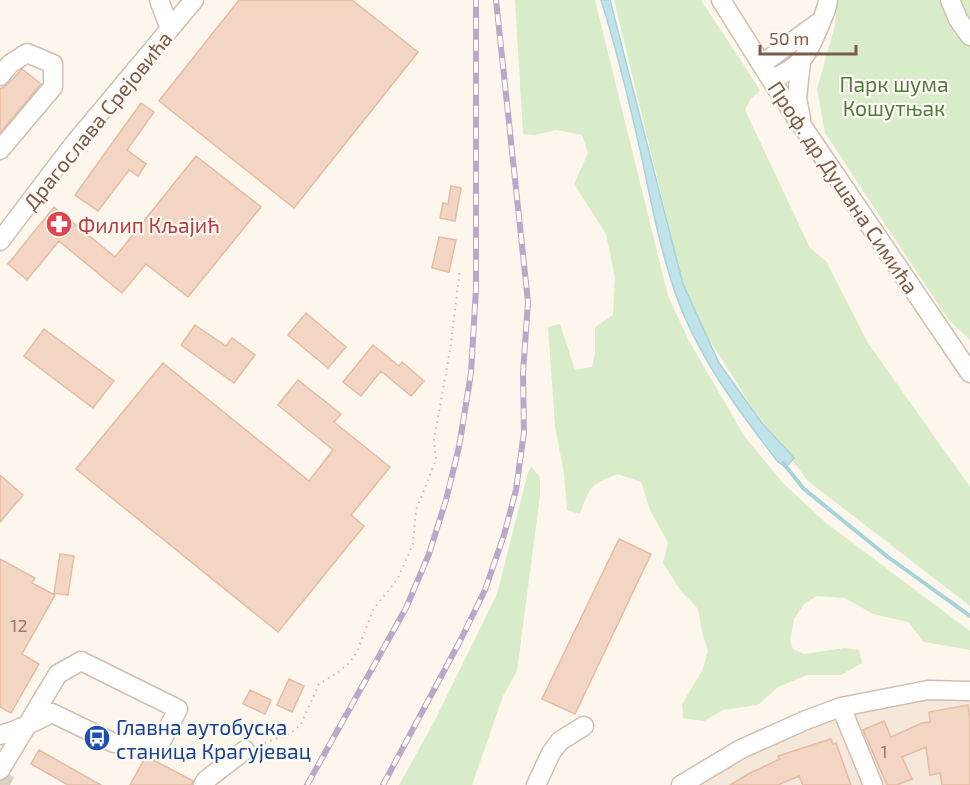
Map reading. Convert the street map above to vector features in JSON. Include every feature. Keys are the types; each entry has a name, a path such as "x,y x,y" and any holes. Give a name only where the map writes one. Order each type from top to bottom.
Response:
{"street":[{"path":"159,0 170,29"},
{"name":"Драгослава Срејовића","path":"0,241 73,145 194,0"},
{"name":"Проф. др Душана Симића","path":"721,0 766,72 970,373"},
{"path":"766,72 785,74 801,62 814,43 827,9 828,0"},
{"path":"950,0 958,20 970,36"},
{"path":"766,72 822,20"},
{"path":"0,76 10,64 27,53 53,64 53,87 0,150"},
{"path":"801,62 797,80 801,124"},
{"path":"0,735 26,725 52,713 114,743 132,740 162,740 178,709 81,661 58,674 26,725 0,770"},
{"path":"681,785 741,749 841,707 928,690 970,691"},
{"path":"841,707 873,785"},
{"path":"536,785 555,747 560,741 584,726"},
{"path":"203,785 206,780 245,750"}],"path":[{"path":"245,750 291,733 301,724 319,684 338,673 349,663 357,652 374,610 398,578 413,544 416,510 436,460 434,441 450,350 460,269"}],"shaded area":[{"path":"970,694 970,785 685,785 841,707"}],"green space":[{"path":"515,0 595,0 668,296 689,341 745,437 783,483 825,522 970,631 970,650 924,642 908,622 873,614 845,598 817,596 804,604 794,619 790,641 793,649 804,654 845,648 859,650 862,663 841,675 807,675 778,687 758,705 723,710 704,721 683,718 682,704 702,671 708,651 698,609 681,591 663,563 668,543 650,510 641,482 618,474 593,487 586,497 580,514 567,510 564,474 555,426 548,327 560,324 575,370 592,367 595,353 595,327 613,315 615,277 606,234 574,184 588,153 582,135 556,130 535,135 523,134"},
{"path":"614,0 701,0 760,90 750,100 745,110 810,248 826,261 868,343 970,487 970,606 808,481 754,410 695,317 683,284"},
{"name":"Парк шума Кошутњак","path":"837,0 970,0 970,340 948,319 825,133 817,89 835,25"},
{"path":"531,466 540,477 540,496 517,671 503,696 472,785 399,785 435,720 497,594"}],"water":[{"path":"601,0 610,0 683,284 719,363 762,423 794,458 786,467 778,462 720,382 685,318 657,229 624,81"}],"building":[{"path":"239,0 352,0 418,52 294,208 159,101"},
{"path":"22,69 41,84 0,133 0,89"},
{"path":"141,103 154,112 127,150 146,164 138,176 129,170 98,211 75,195"},
{"path":"196,156 261,207 188,297 146,264 122,293 59,241 27,280 8,264 54,207 115,257"},
{"path":"451,186 461,188 455,221 440,218 443,203 448,204"},
{"path":"439,237 456,240 449,272 432,268"},
{"path":"306,313 346,347 328,368 288,335"},
{"path":"195,325 226,346 232,338 255,355 234,383 181,345"},
{"path":"44,329 114,381 93,408 24,356"},
{"path":"373,345 399,366 402,362 424,381 411,396 381,371 361,396 343,382"},
{"path":"163,363 309,481 333,450 278,405 298,380 341,414 334,422 390,467 351,515 364,526 278,632 76,469"},
{"path":"0,475 23,495 0,522"},
{"path":"619,539 651,554 575,714 542,699"},
{"path":"60,554 74,556 68,595 54,593"},
{"path":"0,559 35,578 32,583 55,595 22,654 39,664 11,713 0,707"},
{"path":"289,679 304,686 292,712 277,705"},
{"path":"250,690 271,700 265,714 243,704"},
{"path":"968,705 970,785 942,785 940,773 930,775 926,747 902,757 912,779 897,785 887,785 863,730 884,721 891,737 922,723 930,722 929,712"},
{"path":"831,739 833,744 836,743 851,785 803,785 799,776 778,785 730,785 780,759 778,756"},
{"path":"39,750 101,785 68,785 31,764"},
{"path":"146,756 193,781 192,785 130,785"}],"waterway":[{"path":"783,463 804,489 888,557 970,616"}],"tunnel":[{"path":"0,780 10,785"}],"railway":[{"path":"307,785 406,608 429,554 459,447 471,373 476,289 476,0"},
{"path":"383,785 485,590 504,535 516,490 524,432 523,373 528,302 496,0"}],"place":[{"name":"Филип Кљајић","path":"59,224"},
{"name":"Главна аутобуска станица Крагујевац","path":"97,738"}]}
